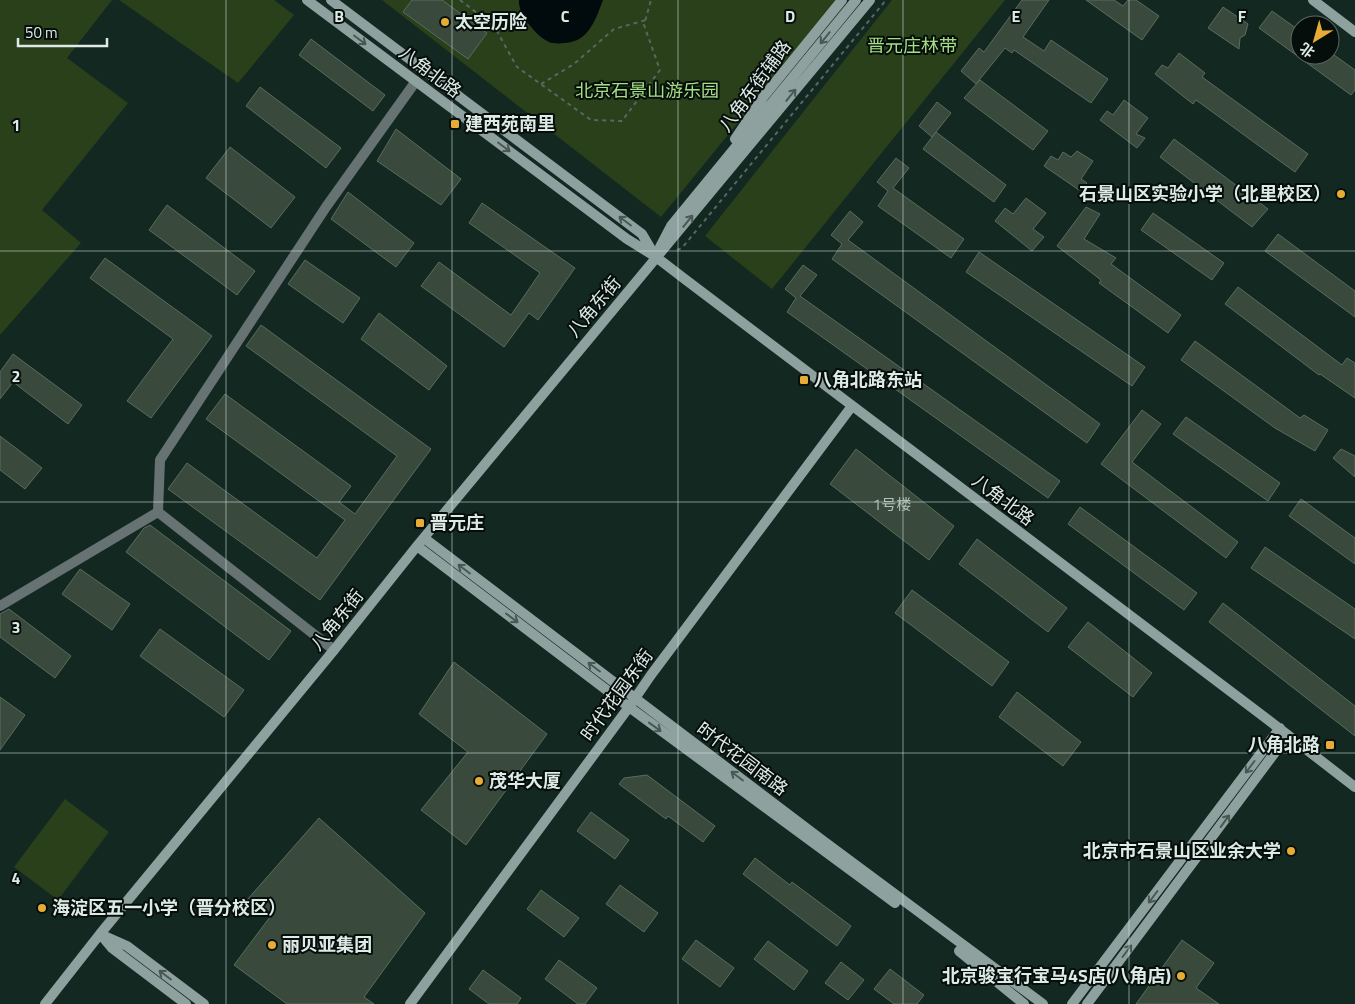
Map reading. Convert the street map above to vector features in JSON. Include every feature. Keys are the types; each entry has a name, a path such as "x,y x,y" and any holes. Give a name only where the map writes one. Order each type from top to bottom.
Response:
{"street":[{"name":"八角北路","path":"307,0 627,239 656,257 1355,787"},
{"name":"八角北路","path":"331,0 642,234 656,257"},
{"name":"八角东街辅路","path":"716,170 764,96 842,0"},
{"name":"八角东街","path":"656,257 670,226 856,0"},
{"name":"八角东街","path":"46,1004 100,934 421,542 656,257 684,227 870,0"},
{"path":"1314,0 1355,32"},
{"path":"158,512 160,460 326,207 416,81"},
{"name":"时代花园东街","path":"410,1004 629,708 652,674 852,406"},
{"path":"0,606 158,512"},
{"path":"158,512 334,650"},
{"name":"时代花园南路","path":"421,542 636,698 1043,1004"},
{"name":"时代花园南路","path":"421,542 629,708 965,956 1024,1004"},
{"path":"1072,1004 1284,732"},
{"path":"1087,1004 1284,732"},
{"path":"100,934 112,948 186,1004"},
{"path":"100,934 127,946 204,1004"}],"path":[{"path":"460,0 494,26 517,67 591,120 622,121 660,70 644,25 651,0"},
{"path":"673,251 682,248 886,0"},
{"path":"541,84 574,64 614,29 646,20"}],"green space":[{"path":"0,0 112,0 67,58 128,103 42,210 81,243 0,335"},
{"path":"119,0 274,0 294,15 238,83"},
{"name":"北京石景山游乐园","path":"382,0 838,0 661,217"},
{"name":"晋元庄林带","path":"892,0 1005,0 772,289 705,236"},
{"path":"65,799 109,832 58,900 14,867"}],"shaded area":[{"path":"519,0 603,0 594,22 584,36 573,42 552,43 539,35 524,18"}],"building":[{"name":"太空历险","path":"412,0 442,0 487,33 468,59 403,12"},
{"path":"1022,0 1049,0 1023,37 1044,51 1051,40 1108,79 1091,103 1014,50 1012,53 1005,48 976,84 961,71 979,48 984,52"},
{"path":"1086,0 1114,0 1123,6 1128,0 1136,0 1159,16 1142,40"},
{"path":"1223,7 1248,24 1245,35 1240,38 1239,49 1208,28"},
{"path":"1272,11 1290,24 1290,51 1259,28"},
{"path":"311,39 385,95 373,111 299,55"},
{"path":"1179,53 1205,73 1202,77 1308,154 1295,172 1196,100 1193,104 1155,74 1162,65 1168,68"},
{"path":"1340,59 1355,70 1355,90 1351,95 1310,65 1340,65"},
{"path":"980,80 1048,131 1033,150 964,98"},
{"path":"260,87 341,148 326,168 246,106"},
{"path":"1124,100 1148,118 1136,134 1145,138 1137,148 1100,120 1107,111 1113,115"},
{"path":"937,102 951,113 932,137 919,126"},
{"path":"396,129 461,179 441,205 377,161"},
{"path":"936,132 1006,185 994,202 923,149"},
{"path":"1174,139 1268,209 1252,227 1160,157"},
{"path":"230,147 295,197 271,228 206,178"},
{"path":"1077,151 1093,161 1081,179 1087,183 1079,190 1044,166 1051,156 1058,160 1063,152 1071,157"},
{"path":"896,158 909,168 893,188 964,239 951,258 878,206 888,191 877,182"},
{"path":"348,192 414,243 396,267 331,219"},
{"path":"1026,198 1046,213 1033,229 1044,237 1032,251 995,221 1005,208 1013,214"},
{"path":"482,203 575,268 538,320 529,313 504,347 421,286 439,262 511,315 540,273 469,223"},
{"path":"167,205 255,271 237,295 149,230"},
{"path":"1086,207 1100,214 1084,239 1116,258 1111,264 1181,315 1168,333 1099,283 1101,280 1057,246"},
{"path":"850,211 863,222 848,240 1100,424 1087,443 832,259 842,244 831,235"},
{"path":"1153,213 1224,263 1212,280 1141,230"},
{"path":"1278,234 1355,291 1355,317 1265,251"},
{"path":"979,252 1145,367 1132,386 966,272"},
{"path":"105,258 212,336 151,418 127,401 173,339 90,278"},
{"path":"305,260 360,298 343,323 288,284"},
{"path":"803,265 817,275 800,296 1060,481 1048,498 787,312 796,298 785,289"},
{"path":"1238,287 1342,365 1347,358 1355,363 1355,398 1319,375 1225,304"},
{"path":"379,313 447,366 429,390 361,339"},
{"path":"261,325 431,449 320,600 168,489 187,463 317,558 345,520 206,419 225,394 351,486 339,502 355,514 397,456 246,346"},
{"path":"1195,341 1300,418 1304,415 1328,430 1315,451 1275,428 1181,360"},
{"path":"13,354 82,405 68,424 13,382 0,399 0,372"},
{"path":"1142,410 1161,424 1132,462 1238,542 1226,558 1101,464"},
{"path":"1186,417 1280,483 1268,501 1173,434"},
{"path":"0,436 42,468 25,489 0,470"},
{"path":"856,449 954,526 929,560 830,484"},
{"path":"1341,449 1355,456 1355,477 1333,458"},
{"path":"1301,499 1355,538 1355,564 1289,516"},
{"path":"1080,507 1197,593 1184,610 1068,524"},
{"path":"150,525 291,631 269,660 126,552 144,528"},
{"path":"977,539 1067,608 1048,632 959,564"},
{"path":"1265,547 1355,609 1355,639 1251,568"},
{"path":"80,569 130,604 112,630 62,594"},
{"path":"912,590 1009,662 992,686 895,613"},
{"path":"1223,603 1355,706 1355,736 1209,622"},
{"path":"9,609 71,656 55,678 0,637 0,614"},
{"path":"1088,622 1152,673 1133,697 1068,647"},
{"path":"160,629 244,690 224,717 140,656"},
{"name":"茂华大厦","path":"454,662 547,734 466,845 421,810 468,752 419,714"},
{"path":"1017,692 1081,742 1063,766 999,717"},
{"path":"0,697 25,715 0,750"},
{"path":"647,775 715,826 703,842 668,816 666,819 619,784 624,778"},
{"path":"591,812 629,840 615,859 577,831"},
{"path":"319,818 425,913 364,997 374,1004 287,1004 234,965 270,917 247,900"},
{"path":"755,858 790,885 792,882 851,926 837,946 743,874"},
{"path":"620,885 658,913 644,932 606,904"},
{"path":"541,890 579,918 564,937 527,909"},
{"path":"696,940 734,968 720,987 682,959"},
{"name":"北京骏宝行宝马4S店(八角店)","path":"1182,940 1214,963 1196,988 1219,1004 1136,1004"},
{"path":"768,941 808,971 794,990 754,959"},
{"path":"559,960 597,988 585,1004 578,1004 545,979"},
{"path":"841,962 864,980 848,1000 825,983"},
{"path":"890,969 924,995 917,1004 894,1004 874,989"},
{"path":"483,970 521,998 517,1004 489,1004 469,989"}],"place":[{"name":"太空历险","path":"445,22"},
{"name":"建西苑南里","path":"455,124"},
{"name":"石景山区实验小学（北里校区）","path":"1341,194"},
{"name":"八角北路东站","path":"804,380"},
{"name":"晋元庄","path":"420,523"},
{"name":"八角北路","path":"1330,745"},
{"name":"茂华大厦","path":"479,781"},
{"name":"北京市石景山区业余大学","path":"1291,851"},
{"name":"海淀区五一小学（晋分校区）","path":"42,908"},
{"name":"丽贝亚集团","path":"272,945"},
{"name":"北京骏宝行宝马4S店(八角店)","path":"1181,976"}]}
